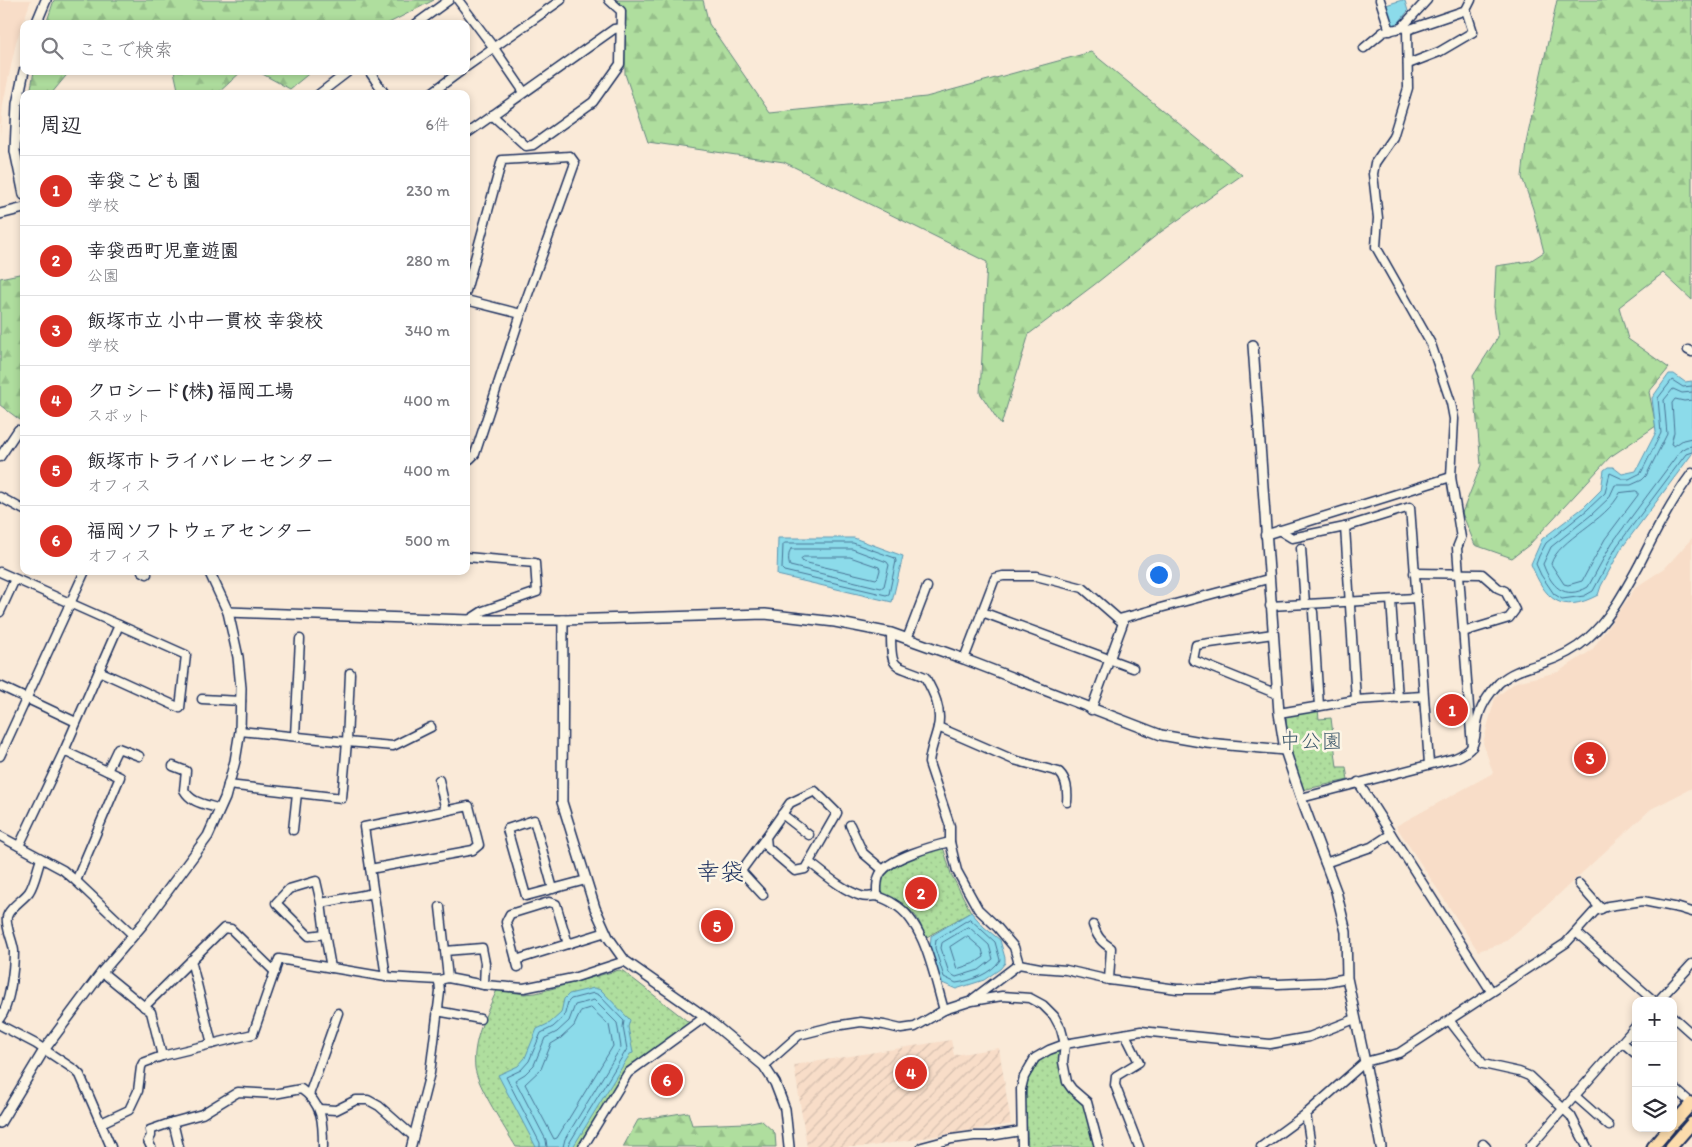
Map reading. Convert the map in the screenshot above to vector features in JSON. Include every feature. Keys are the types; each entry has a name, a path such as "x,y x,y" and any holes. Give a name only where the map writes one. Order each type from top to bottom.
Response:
{"main road":[{"path":"1677,1120 1692,1103"},
{"path":"1671,1147 1692,1123"},
{"path":"1653,1147 1666,1132"}],"street":[{"path":"38,20 46,0"},
{"path":"422,20 449,0"},
{"path":"458,0 524,92"},
{"path":"470,64 561,0"},
{"path":"492,115 526,146 533,145 592,102 620,64 621,11 609,0"},
{"path":"1380,0 1390,31"},
{"path":"1427,0 1406,27 1408,88 1393,137 1375,164 1374,174 1378,218 1376,248 1431,344 1451,402 1454,419 1451,477 1461,538 1457,548 1472,747"},
{"path":"1408,64 1440,52 1473,32 1466,10 1470,0"},
{"path":"1364,48 1383,32 1466,10"},
{"path":"470,131 614,29 621,28"},
{"path":"20,173 16,151 17,104 23,75"},
{"path":"324,90 344,75"},
{"path":"372,75 382,90"},
{"path":"435,90 456,75"},
{"path":"470,276 502,160 570,156 575,162 521,314 475,454 470,460"},
{"path":"0,214 20,209"},
{"path":"470,301 521,314"},
{"path":"1253,345 1268,579 1279,713 1285,750 1300,798 1336,891 1346,932 1347,978 1381,1147"},
{"path":"0,457 18,430"},
{"path":"1300,798 1455,758 1466,753 1472,747 1477,737 1479,715 1488,696 1499,683 1526,667 1567,652 1585,641 1602,625 1623,595 1673,500 1692,473"},
{"path":"1265,535 1451,477"},
{"path":"0,498 20,508"},
{"path":"1279,530 1292,538 1345,527 1410,507 1429,764"},
{"path":"1345,527 1356,700"},
{"path":"1302,548 1305,604"},
{"path":"468,620 483,612 537,592 535,563 470,557"},
{"path":"0,572 186,655 180,708 99,671"},
{"path":"1414,573 1482,574 1498,588 1505,591 1515,610 1509,618 1463,632"},
{"path":"0,756 83,575"},
{"path":"0,1123 44,1050 208,836 220,809 235,761 240,731 241,701 238,657 228,612 211,575"},
{"path":"964,659 995,578 1002,576 1036,576 1083,588 1123,623 1091,710"},
{"path":"0,612 15,579"},
{"path":"1119,619 1268,579"},
{"path":"907,639 927,587"},
{"path":"1270,606 1416,598"},
{"path":"1391,600 1398,698"},
{"path":"228,612 468,620 563,620 765,614 835,622 891,633 964,659 1161,736 1207,743 1285,750"},
{"path":"982,612 1133,668"},
{"path":"1313,612 1319,706"},
{"path":"563,620 562,802 595,908 606,932 625,961 704,1017 747,1050 764,1066 775,1083 784,1110 789,1147"},
{"path":"19,846 64,751 119,625"},
{"path":"891,633 891,657 894,663 898,667 925,677 933,691 939,708 938,727 930,753 930,763 950,826 950,842 957,871 978,909 1014,947 1019,964"},
{"path":"1272,634 1196,646 1192,660 1277,694"},
{"path":"295,736 300,638"},
{"path":"228,785 342,798 350,673"},
{"path":"0,686 76,722"},
{"path":"1279,713 1356,700 1423,696"},
{"path":"202,699 241,701"},
{"path":"240,731 393,746 431,726"},
{"path":"938,727 1014,760 1059,772 1064,777 1066,783 1067,802"},
{"path":"107,771 118,748 139,756"},
{"path":"64,751 120,777 76,881"},
{"path":"173,766 186,771 184,790 191,799 220,809"},
{"path":"439,780 446,811"},
{"path":"1358,782 1491,991"},
{"path":"763,896 741,871 790,803 814,791 837,813 805,869 796,871 767,847 766,837"},
{"path":"293,830 297,793"},
{"path":"370,869 473,850 478,845 469,806 364,827 370,869 374,893 386,977"},
{"path":"782,814 809,835"},
{"path":"554,889 534,820 506,829 526,896 554,889 586,880"},
{"path":"850,826 863,853 883,870"},
{"path":"1326,863 1371,847 1391,834"},
{"path":"0,836 63,870 133,935"},
{"path":"877,896 877,880 883,870 902,858 926,847 950,842"},
{"path":"0,1018 5,1012 8,1000 14,950 6,918 9,910 22,900 31,889 41,859"},
{"path":"810,862 834,882 848,890 870,898 877,896 893,903 905,912 914,922 928,957 944,1010"},
{"path":"325,934 308,936 276,902 289,889 316,881 331,968"},
{"path":"1579,884 1601,909"},
{"path":"321,903 374,893"},
{"path":"1261,1147 1306,1114 1365,1062 1400,1053 1566,943 1596,911 1608,906 1643,901 1692,912"},
{"path":"568,944 556,904 549,902 510,914 506,922 517,963 606,932"},
{"path":"440,907 448,978"},
{"path":"1093,925 1102,942 1111,948 1109,980"},
{"path":"144,1007 224,928 232,929 275,972"},
{"path":"1577,933 1649,997"},
{"path":"445,950 482,948 485,963 484,985"},
{"path":"101,1124 129,1110 138,1092 143,1063 162,1056 254,1034 279,959 386,977 439,980 448,978 484,985 524,988 573,978 625,961"},
{"path":"191,960 212,1044"},
{"path":"972,1001 1019,964 1066,970 1109,980 1176,988 1218,989 1252,983 1326,982 1347,978"},
{"path":"1662,997 1692,964"},
{"path":"102,972 151,1012 162,1056"},
{"path":"411,1147 430,1073 440,992 439,980"},
{"path":"764,1066 799,1035 861,1022 900,1029 915,1027 944,1010 972,1001 1002,996 1030,998 1043,1005 1054,1016 1066,1044 1063,1062 1068,1082 1072,1089 1086,1102 1099,1147"},
{"path":"437,1011 480,1019"},
{"path":"310,1095 338,1013"},
{"path":"583,1147 628,1073 704,1017"},
{"path":"1022,1147 1021,1089 1029,1066 1041,1053 1066,1044 1141,1031 1270,1044 1309,1037 1355,1019"},
{"path":"1449,1020 1483,1064 1519,1072 1528,1076 1563,1107 1587,1147"},
{"path":"1677,1021 1692,1034"},
{"path":"0,1025 44,1050 80,1075 111,1147"},
{"path":"1530,1147 1563,1107 1632,1031"},
{"path":"1125,1034 1138,1062 1116,1076 1115,1085 1139,1147"},
{"path":"1622,1042 1632,1051"},
{"path":"150,1147 148,1141 151,1136 150,1130 202,1114 238,1092 274,1094 301,1089 310,1095 319,1110 323,1147"},
{"path":"1677,1090 1692,1103"},
{"path":"1574,1095 1609,1126"},
{"path":"319,1110 336,1110 356,1100 368,1100 379,1106 413,1136"},
{"path":"1306,1114 1312,1147"},
{"path":"174,1122 179,1147"},
{"path":"922,1147 952,1139 1021,1131"}],"shaded area":[{"path":"0,0 31,0 24,20 20,20 20,31 3,104 0,135"},
{"path":"1692,538 1692,788 1651,809 1529,922 1501,944 1478,951 1396,826 1493,773 1483,743 1495,698 1516,682 1558,672 1592,650 1636,587 1665,568"},
{"path":"951,1040 954,1055 999,1048 1011,1124 866,1147 807,1147 794,1065"}],"green space":[{"path":"54,0 434,0 395,20 47,20"},
{"path":"613,0 703,0 709,24 770,113 926,97 1091,52 1242,175 1158,234 1029,334 1001,425 980,393 987,262 784,162 648,142 625,74 624,10"},
{"path":"1557,0 1692,0 1692,300 1663,273 1619,307 1628,339 1669,368 1649,392 1656,426 1610,457 1529,545 1512,558 1475,545 1462,513 1481,465 1473,376 1498,337 1494,307 1496,266 1530,261 1544,252 1533,209 1522,177 1526,143"},
{"path":"33,75 67,75 54,90 31,90"},
{"path":"175,75 238,75 221,90 178,90"},
{"path":"264,75 307,75 290,89"},
{"path":"20,274 20,420 0,405 0,278"},
{"name":"中公園","path":"1318,709 1319,719 1331,718 1337,767 1346,767 1348,780 1302,790 1295,769 1286,722 1287,717 1291,714"},
{"path":"941,847 944,850 951,874 971,912 925,938 919,921 913,912 904,905 882,894 882,881 887,874 904,862"},
{"path":"619,970 623,971 691,1024 626,1068 577,1147 516,1147 486,1096 475,1068 478,1038 484,1018 497,990 524,994 536,993"},
{"path":"1062,1049 1065,1083 1084,1102 1096,1147 1028,1147 1025,1102 1030,1076 1036,1065 1047,1056"},
{"path":"688,1112 692,1125 746,1123 761,1120 775,1133 776,1147 623,1147 638,1120"}],"water":[{"path":"1402,0 1405,1 1408,11 1396,26 1392,26 1386,5"},
{"path":"1669,374 1674,374 1685,382 1692,381 1692,454 1621,549 1598,595 1573,604 1555,600 1542,586 1531,564 1542,539 1584,507 1601,490 1604,470 1608,467 1613,467 1622,474 1636,471 1656,432 1652,398"},
{"path":"778,538 854,538 903,556 892,602 777,575"},
{"path":"971,912 984,927 1000,940 1005,963 1000,969 984,980 956,989 940,982 930,949 931,936"},
{"path":"594,988 601,990 630,1020 628,1027 633,1053 630,1054 573,1147 536,1147 498,1075 518,1066 525,1058 537,1029 550,1023 561,1013 564,999 569,994"}],"place":[{"name":"幸袋こども園","path":"1452,710"},
{"name":"飯塚市立 小中一貫校 幸袋校","path":"1590,758"},
{"name":"幸袋西町児童遊園","path":"921,893"},
{"name":"飯塚市トライバレーセンター","path":"717,926"},
{"name":"クロシード(株) 福岡工場","path":"911,1073"},
{"name":"福岡ソフトウェアセンター","path":"667,1080"}],"district":[{"name":"幸袋","path":"720,871"}]}
